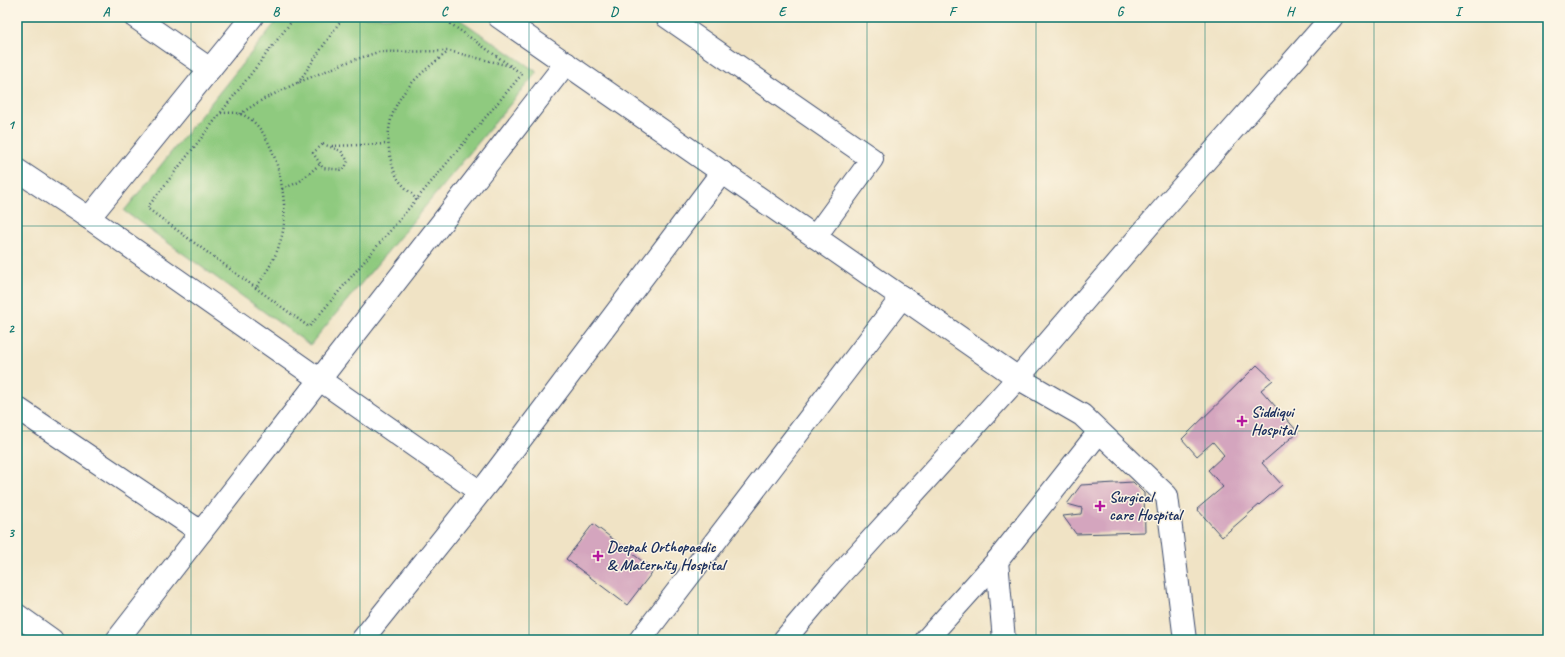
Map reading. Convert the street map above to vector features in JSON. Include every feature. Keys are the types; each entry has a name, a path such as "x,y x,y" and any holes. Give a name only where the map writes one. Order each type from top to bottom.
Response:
{"street":[{"path":"135,17 210,68"},
{"path":"89,218 252,17"},
{"path":"499,17 1018,378 1082,415 1167,496 1185,640"},
{"path":"667,17 872,159 815,237"},
{"path":"784,640 834,581 1018,378 1162,210 1328,22"},
{"path":"117,640 566,63"},
{"path":"17,170 89,218 480,492"},
{"path":"362,640 480,492 722,172"},
{"path":"640,640 902,297"},
{"path":"17,408 201,532"},
{"path":"926,640 997,561 1099,432"},
{"path":"997,561 1004,640"},
{"path":"17,615 52,640"}],"path":[{"path":"295,17 147,208 309,328 522,74 441,17"},
{"path":"298,83 344,17"},
{"path":"240,114 262,100 298,83 345,63 378,52 449,51 512,66"},
{"path":"416,200 399,180 390,160 388,144 391,119 403,94 425,71 449,51"},
{"path":"221,112 240,114 254,123 268,141 279,169 284,200 284,230 275,259 256,288"},
{"path":"323,144 330,146 341,151 348,161 344,170 323,168 313,153 323,144"},
{"path":"330,146 388,144"},
{"path":"282,189 299,182 320,164"}],"green space":[{"path":"280,17 456,17 537,72 310,345 124,211"}],"building":[{"path":"1257,365 1273,380 1261,390 1298,432 1262,463 1282,485 1222,537 1197,509 1223,487 1208,470 1224,455 1213,442 1197,456 1182,439"},
{"path":"1133,482 1144,493 1145,532 1076,534 1063,516 1081,514 1082,508 1067,504 1081,485"},
{"path":"593,524 654,570 627,605 566,559"}],"place":[{"name":"Siddiqui Hospital","path":"1242,421"},
{"name":"Surgical care Hospital","path":"1100,506"},
{"name":"Deepak Orthopaedic & Maternity Hospital","path":"598,556"}]}
